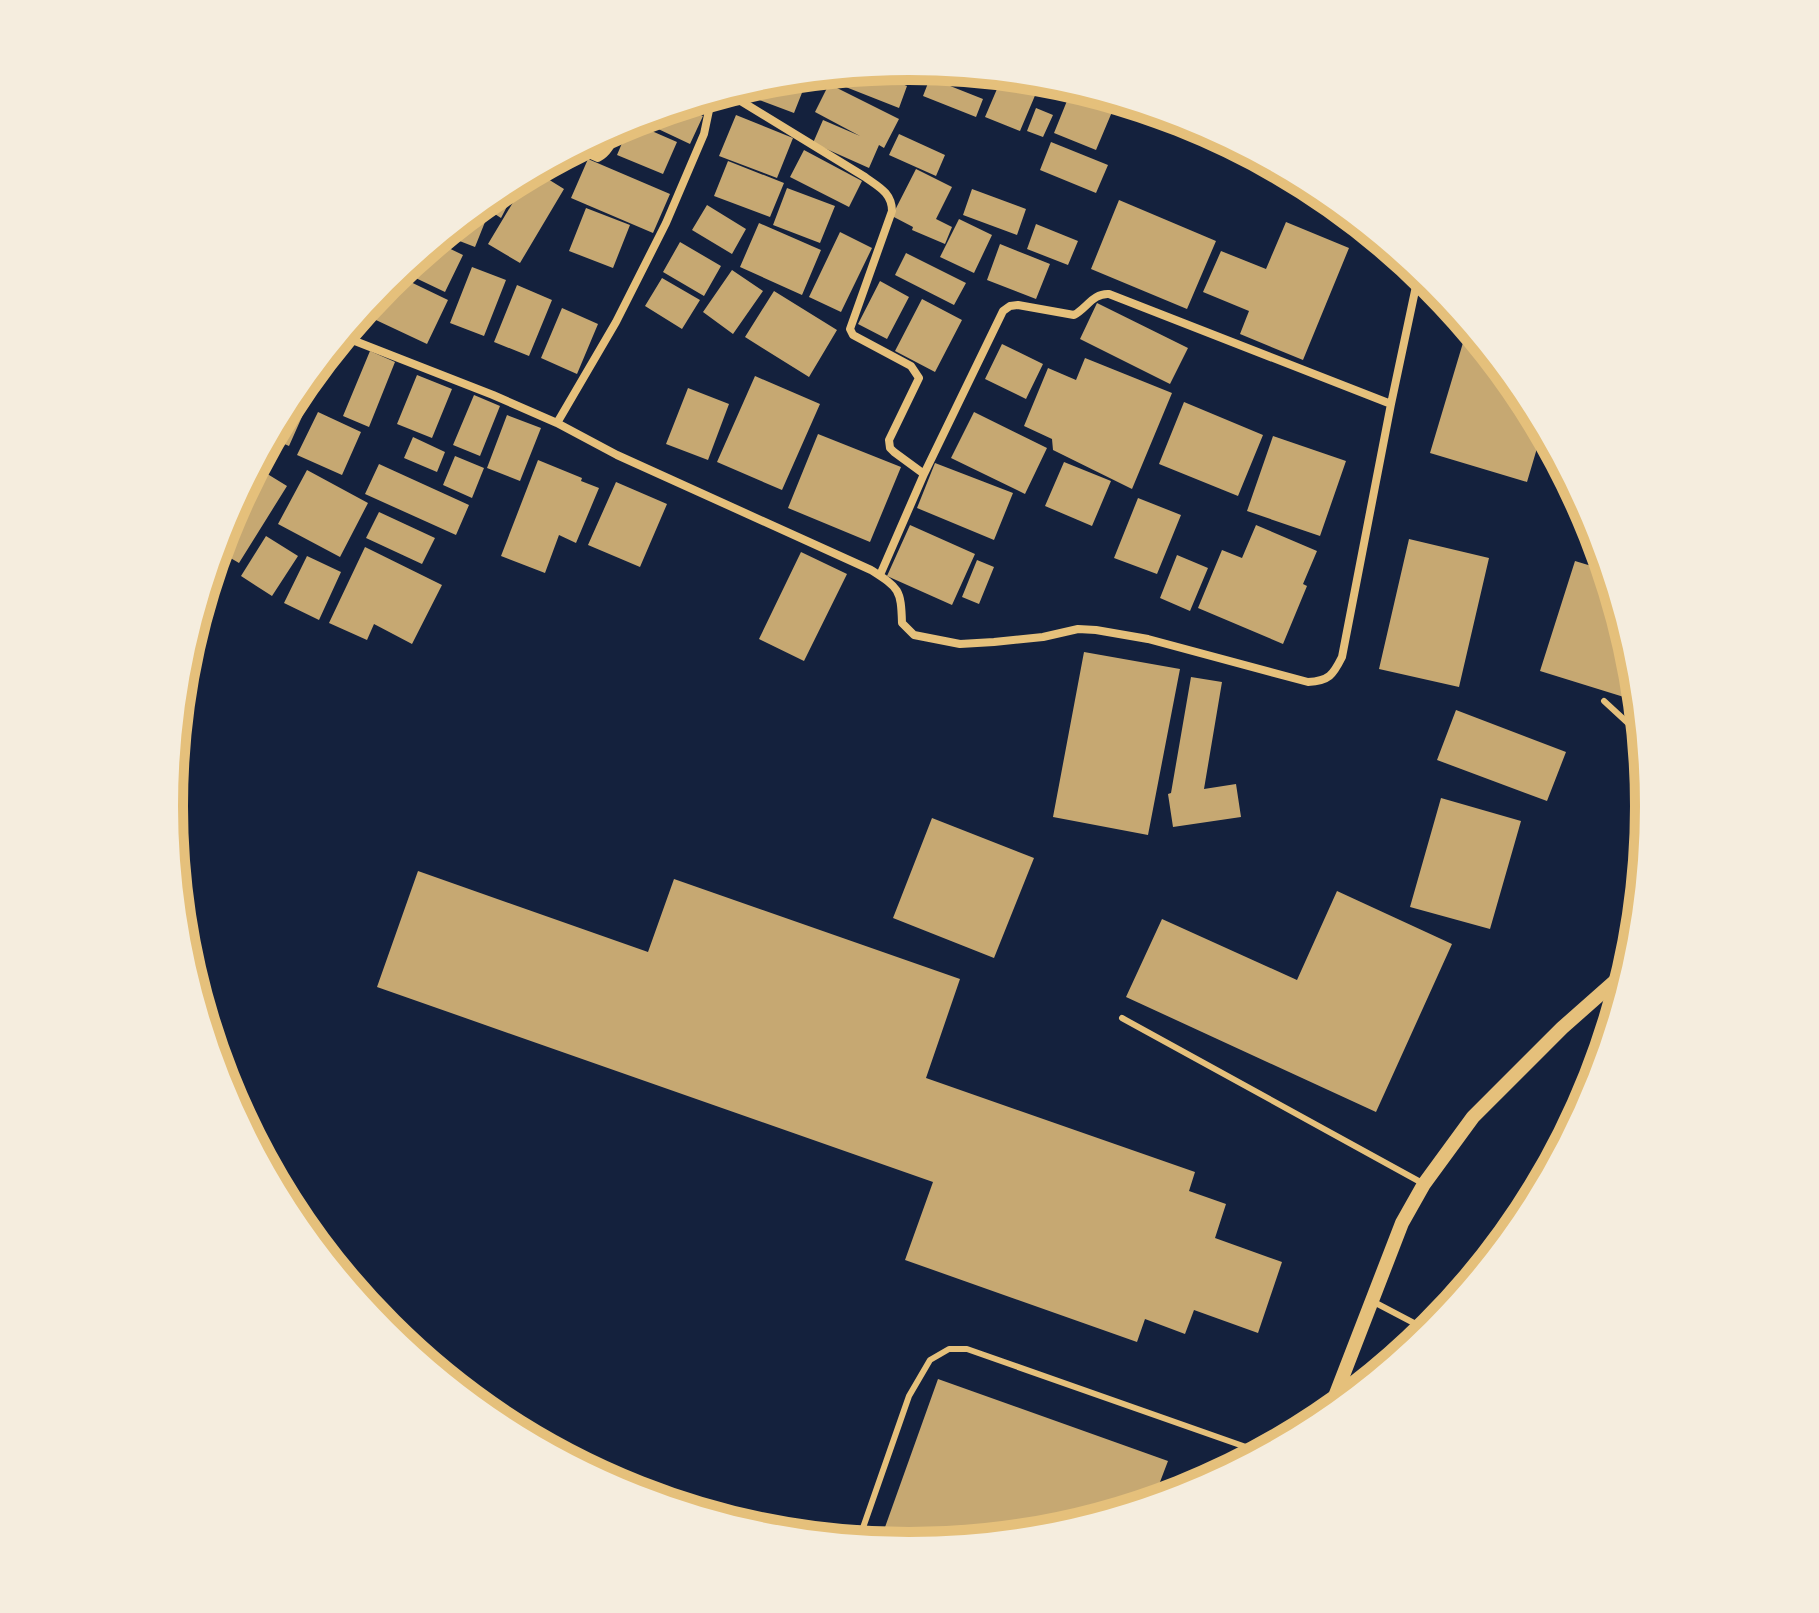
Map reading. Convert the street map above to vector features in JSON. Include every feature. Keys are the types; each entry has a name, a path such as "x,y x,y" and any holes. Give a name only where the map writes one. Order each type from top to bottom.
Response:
{"street":[{"path":"740,101 865,177 885,191 892,201 892,211 850,329 853,335 911,366 917,374 919,378 889,440 894,452 924,474"},
{"path":"557,423 616,322 666,223 704,134 709,109"},
{"path":"589,154 602,157 611,144"},
{"path":"352,340 557,423 617,455 880,575 897,589 902,600 902,623 914,635 960,644 1043,637 1078,629 1096,630 1148,639 1308,682 1322,682 1334,672 1342,657 1416,286"},
{"path":"880,575 924,474 1003,311 1010,306 1074,315 1097,295 1109,294 1391,404"},
{"path":"1336,1395 1402,1223 1424,1184 1473,1117 1562,1028 1614,982"}],"lane":[{"path":"1604,701 1631,726"},
{"path":"1122,1018 1424,1184"},
{"path":"1372,1301 1418,1325"},
{"path":"862,1531 909,1396 930,1360 949,1349 967,1349 1250,1448"}],"building":[{"path":"894,81 907,86 899,108 838,84"},
{"path":"929,81 938,81 983,99 976,117 923,96"},
{"path":"830,85 899,119 884,148 879,145 869,168 813,143 823,120 860,136 815,112"},
{"path":"998,86 1037,92 1020,131 985,117"},
{"path":"804,88 794,113 753,98"},
{"path":"1068,98 1113,110 1096,150 1054,133"},
{"path":"1036,108 1053,115 1043,137 1027,131"},
{"path":"696,113 703,116 690,144 654,127"},
{"path":"736,115 793,138 777,178 719,156"},
{"path":"647,129 677,142 663,174 617,155 624,138"},
{"path":"899,134 945,155 936,176 889,155"},
{"path":"1051,142 1108,165 1096,193 1040,170"},
{"path":"804,150 862,181 849,207 790,177"},
{"path":"588,159 670,194 653,233 571,198"},
{"path":"728,161 784,183 770,217 714,196"},
{"path":"916,169 952,187 936,219 952,227 945,244 912,230 913,227 892,216"},
{"path":"545,177 564,189 520,263 488,244 518,195"},
{"path":"787,188 835,206 820,243 773,225"},
{"path":"972,189 1026,209 1017,235 963,215"},
{"path":"511,199 501,218 492,212"},
{"path":"1119,200 1216,241 1187,309 1091,269"},
{"path":"707,205 746,229 732,254 692,230"},
{"path":"586,208 630,225 613,268 569,251"},
{"path":"487,217 475,247 455,239"},
{"path":"959,219 992,235 974,273 940,257"},
{"path":"1286,222 1349,248 1303,360 1240,334 1249,311 1203,292 1221,251 1266,269"},
{"path":"759,223 821,250 802,295 740,267"},
{"path":"1036,224 1078,241 1068,265 1027,249"},
{"path":"840,232 872,248 841,312 809,297"},
{"path":"680,242 721,266 704,296 663,272"},
{"path":"1000,244 1050,264 1036,299 987,280"},
{"path":"446,247 463,255 445,292 413,277"},
{"path":"906,253 966,283 954,305 895,275"},
{"path":"472,267 506,280 484,336 450,323"},
{"path":"732,270 763,291 733,334 703,312"},
{"path":"662,278 700,300 682,329 645,306"},
{"path":"408,281 448,300 427,344 372,318"},
{"path":"880,281 909,297 887,339 858,324"},
{"path":"517,285 552,300 529,356 494,342"},
{"path":"774,291 837,330 809,377 745,337"},
{"path":"922,299 962,320 935,372 895,351"},
{"path":"1097,303 1188,348 1170,384 1080,339"},
{"path":"562,308 598,324 577,374 541,358"},
{"path":"1465,338 1514,403 1539,443 1527,482 1430,453"},
{"path":"1002,344 1043,364 1026,399 985,379"},
{"path":"370,351 395,362 369,427 343,416"},
{"path":"1085,358 1172,393 1132,489 1053,450 1052,439 1024,426 1048,368 1076,380"},
{"path":"417,375 452,389 432,438 397,424"},
{"path":"755,376 820,404 782,490 717,462"},
{"path":"688,388 729,404 708,460 666,444"},
{"path":"474,395 500,406 480,456 453,445"},
{"path":"307,400 309,401 289,446 280,442"},
{"path":"1184,402 1263,435 1238,496 1159,464"},
{"path":"318,412 361,432 342,475 297,455"},
{"path":"974,412 1047,448 1025,494 951,458"},
{"path":"507,415 541,428 520,481 487,468"},
{"path":"818,434 901,467 870,542 788,508"},
{"path":"1273,436 1346,461 1320,536 1247,511"},
{"path":"413,437 445,452 437,472 404,458"},
{"path":"455,456 484,468 472,498 443,485"},
{"path":"538,460 599,488 576,543 559,535 545,573 501,556"},
{"path":"1064,462 1111,481 1092,526 1045,506"},
{"path":"935,463 1013,493 994,540 917,508"},
{"path":"379,464 469,505 456,535 365,494"},
{"path":"307,470 368,503 340,557 278,524"},
{"path":"265,472 287,486 239,563 228,556"},
{"path":"616,482 667,504 640,567 588,545"},
{"path":"1138,498 1181,515 1157,574 1114,558"},
{"path":"379,512 435,538 422,564 366,538"},
{"path":"910,525 975,554 952,605 887,576"},
{"path":"1256,525 1317,551 1303,584 1307,586 1283,644 1198,608 1222,550 1242,558"},
{"path":"266,536 298,556 272,596 241,576"},
{"path":"1409,539 1489,558 1459,687 1379,669"},
{"path":"365,547 442,585 412,644 374,624 367,640 329,623"},
{"path":"801,552 847,574 804,661 759,639"},
{"path":"1177,555 1208,568 1190,611 1160,598"},
{"path":"307,556 341,572 319,620 284,603"},
{"path":"977,560 994,567 979,604 962,597"},
{"path":"1575,561 1595,567 1611,618 1628,698 1540,671"},
{"path":"1084,652 1180,669 1148,835 1053,817"},
{"path":"1191,677 1222,682 1204,789 1236,784 1241,817 1173,827 1168,794 1171,793"},
{"path":"1456,710 1566,752 1547,801 1437,760"},
{"path":"1441,798 1521,821 1490,929 1410,907"},
{"path":"932,818 1034,858 994,958 893,918"},
{"path":"418,871 648,952 674,879 960,979 926,1078 1195,1172 1189,1191 1226,1204 1215,1238 1282,1262 1258,1333 1194,1310 1185,1334 1145,1319 1137,1342 905,1260 933,1182 377,987"},
{"path":"1337,891 1452,944 1376,1112 1126,997 1162,919 1297,980"},
{"path":"938,1379 1168,1461 1157,1489 1098,1508 1004,1527 883,1532"}]}
